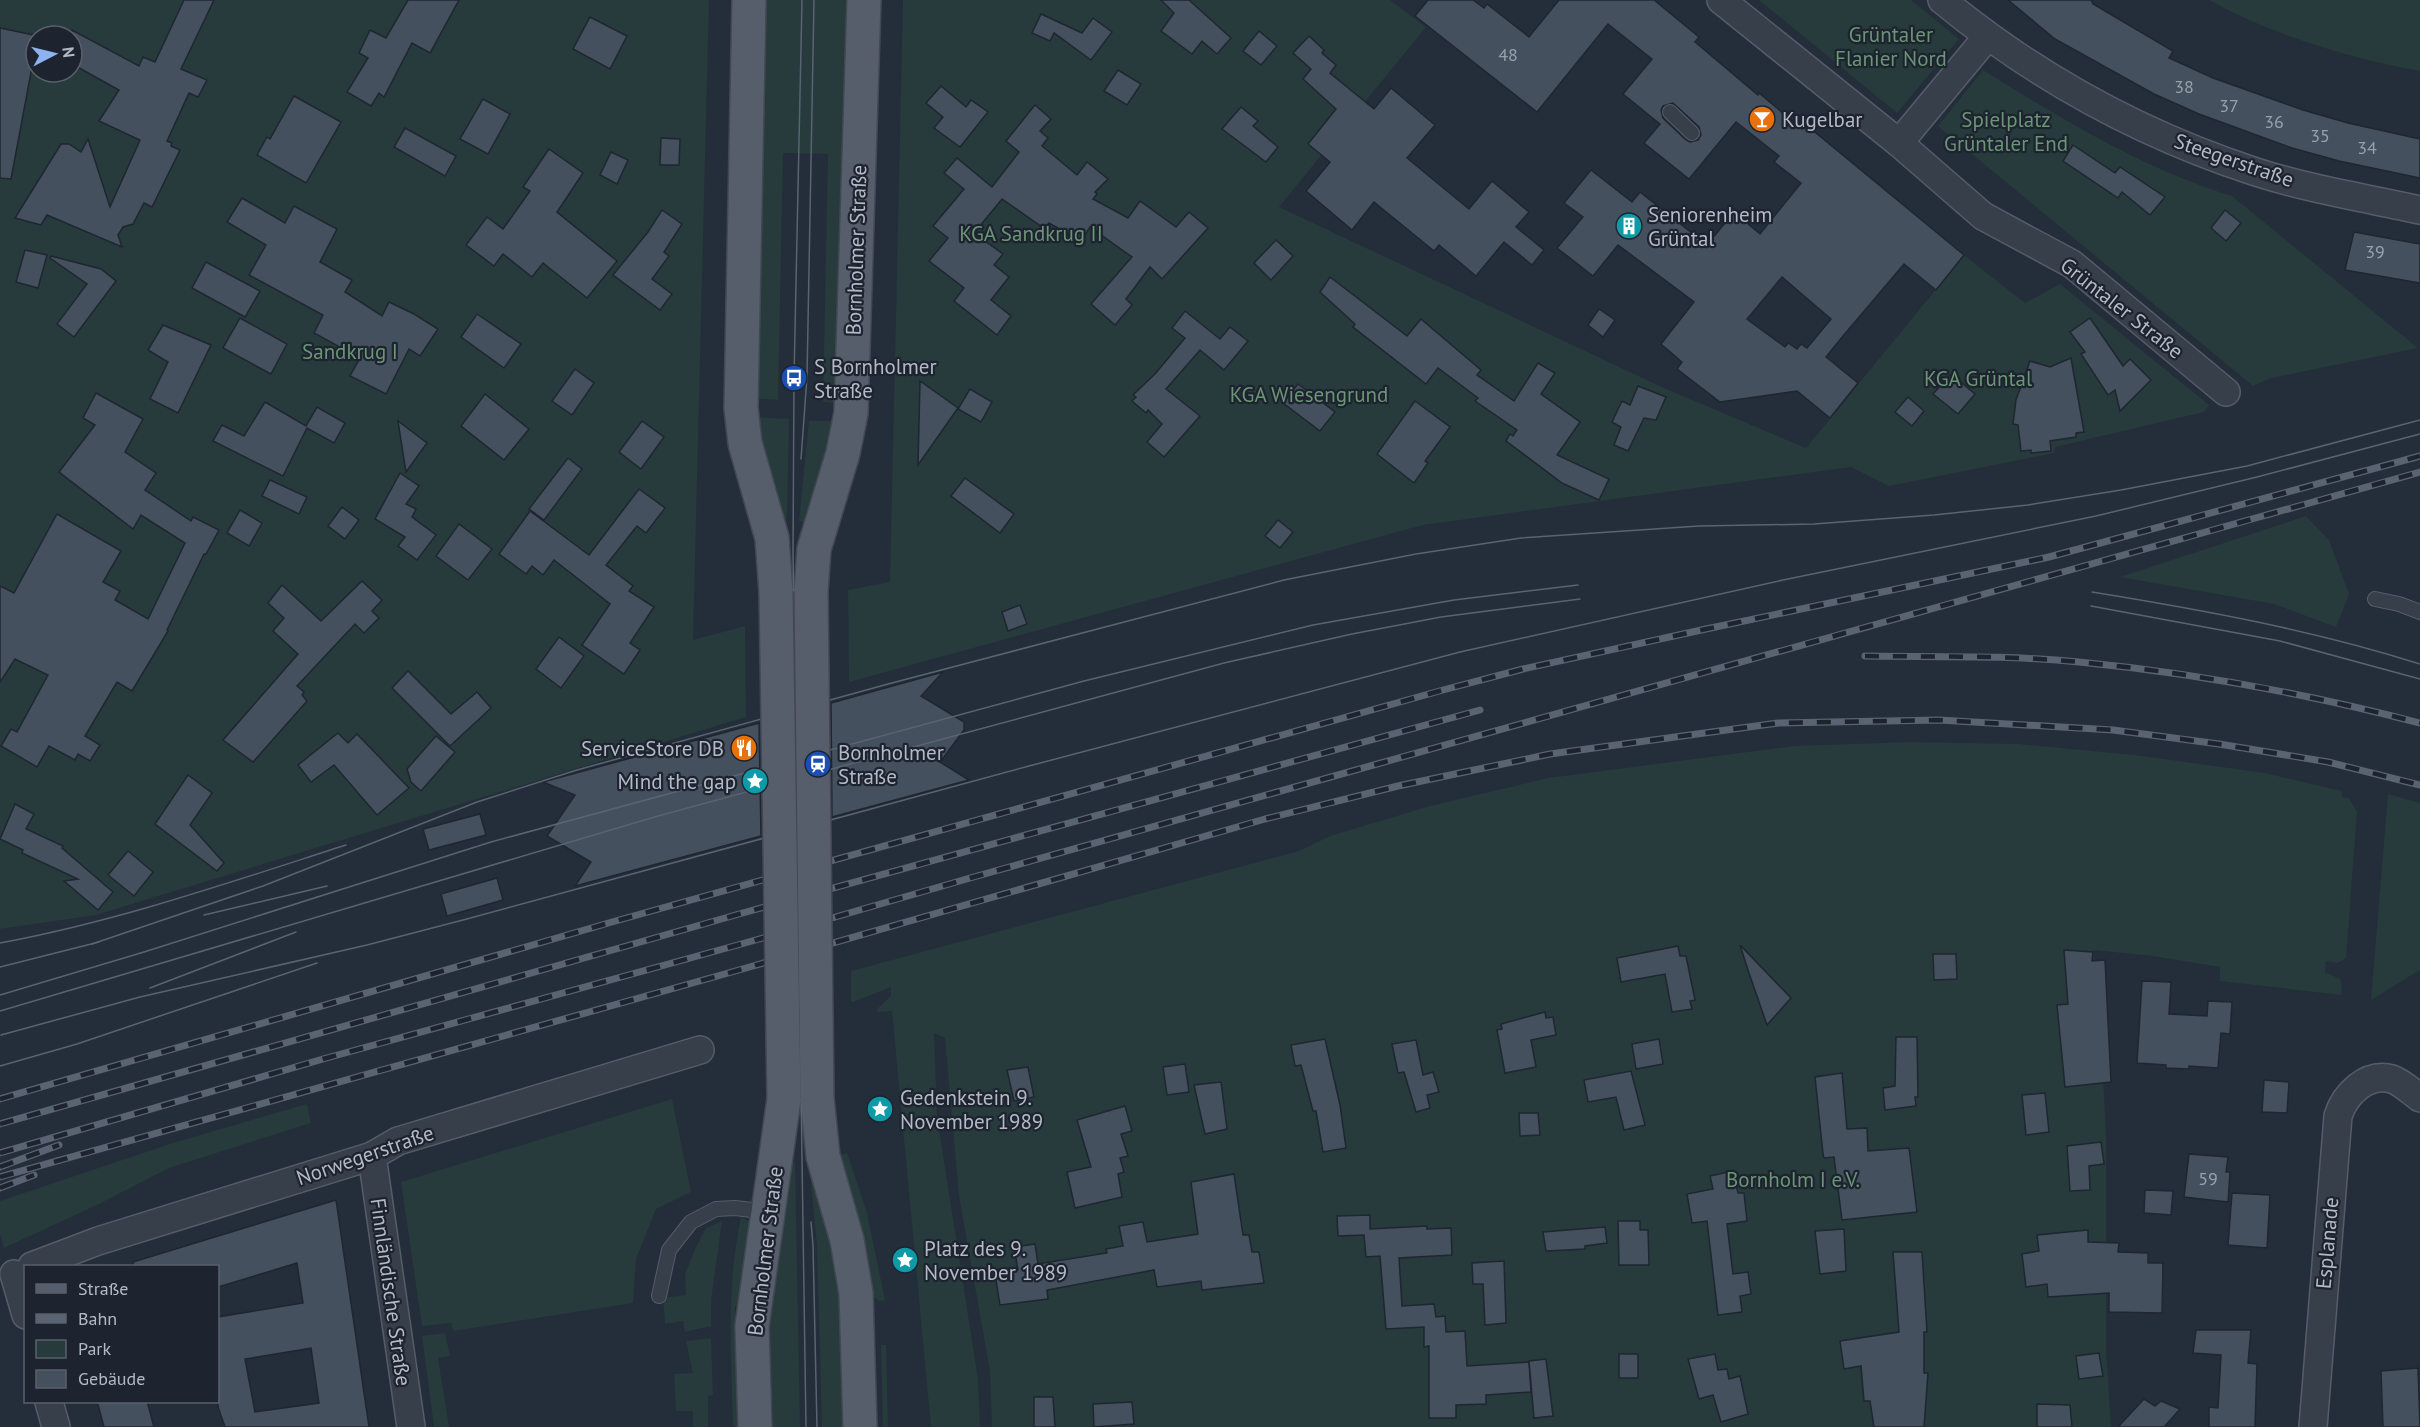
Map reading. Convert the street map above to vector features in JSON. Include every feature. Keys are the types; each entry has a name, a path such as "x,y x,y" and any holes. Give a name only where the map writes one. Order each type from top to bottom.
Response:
{"main road":[{"name":"Bornholmer Straße","path":"749,0 741,408 745,443 772,538 776,592 784,1099 752,1326 756,1427"},
{"name":"Bornholmer Straße","path":"860,1427 856,1293 847,1240 823,1156 817,1098 811,591 814,549 843,453 851,413 864,0"}],"street":[{"name":"Grüntaler Straße","path":"1721,0 1899,143 1983,216 2072,264 2226,392"},
{"path":"1899,143 1987,37 1942,0"},
{"name":"Steegerstraße","path":"1987,37 2057,83 2137,125 2256,172 2332,192 2420,210"},
{"name":"Norwegerstraße","path":"36,1265 98,1241 372,1156 398,1141 700,1050"},
{"name":"Esplanade","path":"2313,1427 2338,1116 2343,1101 2356,1088 2376,1077 2394,1079 2420,1098"},
{"name":"Finnländische Straße","path":"372,1156 411,1427"},
{"path":"18,1272 24,1304"},
{"path":"50,1403 56,1427"}],"lane":[{"path":"1670,112 1692,133"},
{"path":"2375,599 2399,603 2420,612"},
{"path":"659,1296 669,1250 691,1222 716,1209 735,1208 769,1212"}],"green space":[{"name":"Sandkrug I","path":"0,0 709,0 693,640 745,626 746,717 96,915 0,929"},
{"path":"762,0 851,0 841,403 823,402 828,154 783,153 778,400 753,398"},
{"path":"903,0 1390,0 1426,27 1279,207 1664,388 1806,448 1964,255 2025,303 2060,284 2209,405 2204,412 2055,447 2054,453 1889,486 1851,467 1423,525 849,682 848,590 890,582"},
{"name":"Grüntaler Flanier Nord","path":"1759,0 1911,0 1959,39 1897,113"},
{"path":"2209,0 2420,0 2420,71 2311,44 2233,13"},
{"name":"Spielplatz Grüntaler End","path":"1983,70 2043,107 2135,157 2199,185 2232,196 2418,348 2271,378 2253,386 1938,126"},
{"path":"753,417 789,419 787,518 779,521"},
{"path":"809,421 839,421 808,523 799,521"},
{"path":"2306,516 2329,540 2349,594 2336,627 2274,604 2120,577"},
{"name":"Bornholm I e.V.","path":"1909,742 2019,744 2135,755 2265,773 2342,791 2342,797 2349,798 2357,812 2346,958 2338,963 2326,961 2325,972 2340,979 2341,995 2220,981 2220,967 2153,956 2093,950 2102,1052 2106,1137 2106,1348 2111,1427 992,1427 990,1371 959,1196 945,1038 934,1033 937,1116 978,1379 980,1427 931,1427 892,1011 878,1012 877,1009 891,996 891,987 853,1002 851,1001 851,971 1299,851 1330,836 1430,806 1548,778 1794,746"},
{"path":"2388,794 2420,803 2420,970 2371,1000"},
{"path":"672,1099 691,1192 656,1209 636,1259 633,1303 453,1331 451,1323 422,1326 401,1182"},
{"path":"307,1104 311,1123 169,1168 99,1204 4,1248 0,1235 0,1201 176,1142"},
{"path":"847,1153 867,1213 885,1300 879,1301 867,1292 840,1169 840,1155"},
{"path":"795,1162 800,1427 773,1427 769,1324 774,1268 792,1163"},
{"path":"809,1162 838,1268 843,1308 847,1427 822,1427 817,1246"},
{"path":"741,1217 754,1224 746,1296 735,1307 738,1427 733,1427 731,1296"},
{"path":"722,1221 711,1301 711,1326 685,1332 683,1321 665,1324 663,1298 686,1295 685,1274 697,1245 706,1228"},
{"path":"445,1333 450,1356 438,1358 449,1427 434,1427 422,1336"},
{"path":"711,1338 713,1395 708,1396 708,1427 693,1427 693,1411 676,1411 674,1374 693,1373 686,1341"},
{"path":"881,1345 886,1345 888,1427 883,1427"}],"building":[{"path":"184,0 214,0 181,69 207,80 198,97 189,93 167,141 172,143 171,146 180,150 152,207 144,203 133,224 123,227 118,235 122,247 47,215 41,225 15,218 61,144 69,144 81,152 88,139 110,207 140,140 99,121 119,90 84,71 84,36 139,66 143,57 155,62"},
{"path":"408,0 459,0 430,53 412,43 384,97 379,93 371,106 347,92 368,58 359,53 370,30 386,38"},
{"path":"1161,0 1189,0 1231,38 1217,54 1202,41 1192,54 1161,31 1174,13"},
{"path":"1428,0 1473,0 1484,8 1487,4 1529,37 1559,0 1654,0 1699,37 1695,42 1758,95 1759,93 1802,129 1805,124 1964,255 1936,290 1904,264 1843,336 1826,357 1858,383 1830,418 1797,391 1720,402 1677,369 1682,362 1661,344 1694,302 1618,245 1593,276 1557,248 1583,217 1564,203 1591,170 1632,202 1640,192 1707,245 1734,212 1760,234 1801,183 1774,162 1779,156 1736,122 1689,179 1644,143 1660,124 1623,94 1652,59 1608,24 1537,112 1415,16","holes":["1673,103 1699,127 1701,135 1698,140 1690,142 1686,140 1663,118 1661,110 1663,106","1782,277 1831,319 1807,348 1801,344 1797,349 1788,343 1785,347 1747,319"]},
{"path":"2008,0 2091,0 2093,4 2173,51 2169,58 2213,78 2303,110 2420,139 2420,178 2339,161 2292,148 2199,114 2154,94 2055,39"},
{"path":"1041,14 1082,33 1093,18 1112,32 1091,60 1054,33 1050,41 1032,33"},
{"path":"590,17 627,36 610,69 573,49"},
{"path":"0,28 24,33 24,84 29,84 11,179 0,178"},
{"path":"1259,31 1277,46 1261,65 1243,51"},
{"path":"1309,36 1324,50 1322,53 1336,65 1330,73 1374,109 1391,88 1435,125 1407,158 1469,209 1492,181 1529,212 1516,227 1544,250 1532,265 1504,242 1476,276 1439,245 1434,251 1374,202 1352,230 1306,191 1330,162 1308,144 1336,109 1303,79 1311,69 1293,53"},
{"path":"1118,70 1141,84 1127,105 1104,91"},
{"path":"941,86 966,107 971,100 988,112 960,147 934,128 943,117 926,103"},
{"path":"294,96 341,122 306,183 257,155 267,137 270,139"},
{"path":"483,99 510,114 488,154 460,139"},
{"path":"1035,105 1051,119 1040,131 1048,138 1042,146 1077,175 1087,162 1108,179 1095,192 1097,194 1093,199 1128,218 1140,201 1176,227 1189,212 1208,228 1162,279 1150,267 1126,299 1132,305 1115,325 1091,304 1132,257 1090,227 1081,241 1049,223 1045,229 1002,199 974,233 1003,254 994,265 1009,277 991,300 1011,316 997,335 954,301 964,288 929,261 948,238 933,226 964,189 944,173 957,158 992,187 1019,152 1006,141"},
{"path":"1241,107 1258,121 1253,126 1278,147 1266,162 1222,129"},
{"path":"405,128 456,156 445,176 394,147"},
{"path":"661,138 680,139 679,165 660,165"},
{"path":"2073,145 2115,173 2120,167 2165,197 2150,215 2122,192 2118,198 2063,161"},
{"path":"549,149 583,173 557,212 617,261 587,298 543,263 532,277 503,254 494,266 466,245 487,217 503,229 530,191 523,187"},
{"path":"611,152 628,160 617,184 600,175"},
{"path":"242,198 285,223 294,206 337,229 320,262 352,280 345,292 382,316 389,302 438,329 420,356 409,349 386,394 350,376 360,358 314,333 323,315 249,275 266,245 227,222"},
{"path":"662,210 682,224 664,252 669,256 652,279 672,294 660,310 613,275 648,232"},
{"path":"2225,210 2241,223 2226,241 2211,228"},
{"path":"2354,232 2420,244 2420,283 2345,270"},
{"path":"1276,240 1293,256 1271,280 1254,263"},
{"path":"25,250 47,255 38,288 16,282"},
{"path":"51,256 101,269 116,281 74,337 57,324 87,284 50,258"},
{"path":"206,262 260,291 245,317 192,288"},
{"path":"1330,277 1407,336 1421,319 1481,370 1477,375 1514,401 1538,363 1555,373 1541,394 1580,422 1557,455 1609,479 1599,500 1562,483 1506,441 1510,434 1513,436 1517,430 1475,401 1478,398 1438,368 1426,384 1353,327 1355,324 1320,292"},
{"path":"1599,309 1615,320 1603,337 1588,325"},
{"path":"1185,311 1220,339 1230,327 1248,341 1224,370 1200,350 1166,389 1200,416 1164,457 1147,442 1162,424 1148,410 1146,413 1132,401 1136,397 1133,395 1155,374 1185,338 1172,328"},
{"path":"477,314 521,344 504,368 461,337"},
{"path":"240,318 287,344 271,374 223,348"},
{"path":"2090,318 2123,366 2130,359 2151,380 2120,411 2115,390 2108,395 2081,354 2085,352 2070,332"},
{"path":"163,325 211,345 178,413 150,399 168,362 148,350"},
{"path":"2071,358 2084,432 2076,433 2076,437 2050,441 2051,451 2031,453 2031,450 2021,451 2018,425 2013,424 2016,400 2030,361 2050,367"},
{"path":"575,369 594,383 572,415 552,401"},
{"path":"1951,374 1975,394 1958,414 1933,394"},
{"path":"920,381 958,408 918,465"},
{"path":"1298,384 1335,412 1320,431 1283,403"},
{"path":"1638,386 1666,397 1656,420 1644,418 1628,451 1614,445 1621,427 1612,422 1622,401 1630,405"},
{"path":"970,389 992,402 981,422 958,409"},
{"path":"96,393 143,419 125,452 156,473 145,490 191,521 193,517 219,530 204,554 168,631 132,691 117,682 85,736 100,745 90,761 78,754 75,760 49,746 37,767 1,746 11,729 17,732 48,675 15,659 0,682 0,586 14,593 57,514 121,551 103,582 120,591 115,600 148,619 185,543 141,515 133,529 59,472 95,425 83,418"},
{"path":"485,394 529,429 504,460 461,426"},
{"path":"1908,397 1924,411 1912,426 1895,412"},
{"path":"1415,401 1450,427 1425,461 1428,463 1414,483 1377,454"},
{"path":"265,402 306,426 317,407 345,423 334,443 307,428 283,476 213,441 222,425 244,436"},
{"path":"398,421 427,443 406,472"},
{"path":"642,421 664,437 641,469 619,452"},
{"path":"568,458 582,469 544,520 529,509"},
{"path":"400,473 419,486 406,504 416,509 412,517 436,535 417,560 398,546 405,537 375,519"},
{"path":"965,478 1014,514 1000,533 951,496"},
{"path":"270,480 307,497 299,514 262,496"},
{"path":"639,489 665,508 646,533 637,526 606,565 633,586 629,591 654,607 630,643 640,650 624,674 582,645 610,604 554,560 543,575 532,566 526,574 499,554 530,511 589,555"},
{"path":"342,507 359,520 345,539 328,526"},
{"path":"240,510 262,523 249,546 227,533"},
{"path":"1278,520 1293,532 1280,548 1265,536"},
{"path":"459,524 492,549 468,580 436,556"},
{"path":"362,581 382,600 372,611 379,618 364,633 355,624 297,686 304,692 302,695 307,701 253,762 223,740 298,654 273,631 284,618 268,603 282,585 321,621"},
{"path":"1020,605 1027,624 1008,631 1002,612"},
{"path":"559,637 584,656 561,688 536,669"},
{"path":"408,671 451,714 477,692 491,708 450,746 392,688"},
{"path":"943,672 921,696 964,722 964,730 940,762 969,780 832,817 831,703"},
{"path":"759,723 761,836 575,886 591,862 547,836 575,795 543,782"},
{"path":"338,733 348,743 357,734 409,788 377,815 334,765 311,782 298,765"},
{"path":"436,736 455,752 421,791 411,782 407,769"},
{"path":"188,775 212,793 190,825 224,863 217,871 155,824"},
{"path":"15,804 34,814 26,829 63,846 62,848 113,892 98,910 64,881 78,879 22,853 23,850 0,839"},
{"path":"480,814 486,835 429,850 423,829"},
{"path":"128,851 153,872 134,896 108,875"},
{"path":"497,878 503,900 447,916 441,894"},
{"path":"1740,945 1791,998 1767,1025 1749,973"},
{"path":"1678,946 1680,956 1686,956 1695,1000 1690,1001 1692,1009 1672,1012 1665,974 1621,982 1617,958"},
{"path":"2064,950 2093,952 2092,961 2105,960 2111,1082 2065,1087 2057,1005 2068,1004"},
{"path":"1933,954 1956,954 1957,979 1934,980"},
{"path":"2142,981 2171,982 2169,1014 2207,1016 2208,1001 2232,1002 2230,1034 2221,1033 2218,1068 2189,1066 2189,1069 2166,1068 2166,1065 2137,1063"},
{"path":"1545,1012 1546,1018 1553,1017 1556,1035 1531,1040 1536,1067 1505,1073 1497,1030 1502,1029 1501,1024"},
{"path":"1896,1037 1917,1037 1918,1097 1915,1097 1916,1106 1885,1110 1883,1088 1895,1086"},
{"path":"1325,1039 1340,1105 1346,1148 1323,1152 1316,1111 1313,1111 1301,1065 1295,1066 1291,1045"},
{"path":"1659,1039 1663,1064 1636,1069 1632,1044"},
{"path":"1416,1040 1423,1075 1433,1072 1439,1092 1427,1095 1430,1108 1416,1112 1404,1072 1398,1073 1392,1044"},
{"path":"1185,1064 1189,1092 1167,1095 1163,1067"},
{"path":"1028,1067 1034,1097 1014,1101 1007,1070"},
{"path":"1631,1071 1645,1125 1624,1130 1616,1097 1588,1102 1584,1080"},
{"path":"1842,1073 1847,1129 1867,1128 1868,1151 1909,1148 1917,1212 1842,1220 1834,1157 1824,1158 1823,1154 1815,1077"},
{"path":"2264,1080 2289,1082 2287,1113 2262,1112"},
{"path":"1221,1082 1227,1129 1205,1134 1194,1085"},
{"path":"2045,1093 2049,1132 2026,1135 2022,1095"},
{"path":"1125,1106 1132,1131 1121,1134 1128,1156 1120,1158 1124,1172 1118,1174 1122,1197 1075,1208 1067,1172 1091,1167 1077,1120"},
{"path":"1519,1113 1538,1113 1540,1135 1520,1136"},
{"path":"2101,1142 2104,1164 2089,1166 2090,1190 2070,1191 2067,1146"},
{"path":"2189,1154 2228,1157 2226,1172 2230,1172 2228,1202 2184,1197"},
{"path":"1733,1171 1738,1193 1744,1193 1747,1221 1727,1224 1733,1274 1748,1272 1751,1294 1740,1296 1742,1312 1718,1315 1707,1221 1692,1223 1687,1194 1713,1189 1710,1176"},
{"path":"1234,1174 1243,1235 1249,1235 1252,1252 1259,1252 1264,1283 1202,1290 1201,1281 1157,1287 1154,1270 1047,1290 1048,1299 1000,1305 995,1274 1018,1270 1014,1247 1035,1244 1038,1264 1107,1253 1106,1249 1123,1246 1119,1226 1143,1222 1147,1242 1198,1234 1191,1182"},
{"path":"2145,1190 2173,1191 2171,1215 2144,1213"},
{"path":"2232,1193 2270,1195 2267,1248 2228,1245"},
{"path":"336,1200 369,1427 225,1427 218,1407 219,1317 303,1303 297,1263 219,1287 219,1265 134,1265 133,1262","holes":["311,1348 319,1403 255,1412 245,1359"]},
{"path":"1370,1215 1370,1229 1427,1226 1427,1229 1451,1228 1452,1255 1399,1258 1402,1306 1434,1304 1436,1317 1445,1316 1446,1332 1465,1331 1467,1366 1529,1362 1531,1392 1486,1395 1486,1404 1456,1405 1456,1418 1429,1418 1429,1346 1424,1347 1424,1327 1386,1329 1380,1256 1366,1257 1364,1235 1338,1236 1337,1216"},
{"path":"1618,1221 1640,1221 1640,1230 1648,1230 1649,1265 1619,1265"},
{"path":"1605,1227 1607,1243 1585,1246 1585,1249 1546,1251 1543,1232"},
{"path":"1844,1229 1846,1271 1820,1274 1815,1231"},
{"path":"2088,1230 2088,1242 2119,1243 2118,1252 2148,1253 2148,1263 2163,1263 2162,1313 2109,1312 2109,1293 2048,1297 2047,1284 2026,1287 2022,1254 2039,1251 2037,1235"},
{"path":"1893,1252 1922,1252 1927,1332 1924,1332 1924,1373 1928,1373 1924,1427 1874,1427 1870,1401 1864,1401 1861,1366 1844,1369 1840,1341 1899,1332"},
{"path":"1504,1261 1506,1323 1485,1325 1483,1284 1473,1284 1472,1263"},
{"path":"2196,1330 2251,1330 2248,1363 2257,1364 2255,1427 2209,1427 2209,1407 2218,1408 2221,1355 2193,1353"},
{"path":"2099,1353 2103,1376 2079,1379 2076,1356"},
{"path":"1619,1354 1638,1354 1638,1378 1619,1378"},
{"path":"1715,1354 1718,1370 1727,1369 1729,1379 1740,1376 1748,1414 1721,1422 1713,1395 1699,1399 1688,1359"},
{"path":"1546,1359 1553,1416 1534,1418 1529,1361"},
{"path":"2418,1368 2420,1427 2383,1427 2381,1371"},
{"path":"1034,1397 1053,1397 1055,1427 1034,1427"},
{"path":"2144,1399 2155,1406 2161,1401 2180,1409 2164,1427 2118,1427"},
{"path":"1132,1402 1134,1424 1094,1427 1093,1404"},
{"path":"98,1403 148,1403 154,1427 104,1427"},
{"path":"2037,1404 2070,1405 2072,1427 2037,1427"}],"tram line":[{"path":"802,0 794,378 793,555 806,1427"},
{"path":"801,459 807,377 814,0"},
{"path":"92,944 263,886 477,802 577,770 888,684 1284,580 1416,554 1521,538 1699,526 1814,524 2028,505 2247,466 2420,420"},
{"path":"1,1035 140,997 367,945 463,920 1460,652 1783,580 2096,516 2420,434"},
{"path":"0,995 491,842 1084,681 1313,625 1454,600 1578,585"},
{"path":"2092,592 2258,622 2339,641 2420,664"},
{"path":"0,1011 658,816 1224,663 1352,634 1441,617 1580,599"},
{"path":"2091,606 2280,641 2420,679"},
{"path":"0,943 131,912 346,845"},
{"path":"204,915 327,886"},
{"path":"150,988 296,932"},
{"path":"0,967 99,942"},
{"path":"0,1066 77,1044 317,963"},
{"path":"811,1222 817,1427"}],"railway":[{"path":"0,1099 612,922 1443,690 1523,669 2049,557 2420,456"},
{"path":"0,1153 323,1059 763,938 2420,472"},
{"path":"1865,656 2026,658 2165,672 2251,686 2420,723"},
{"path":"0,1124 739,914 1480,710"},
{"path":"0,1177 746,968 1265,819 1398,786 1550,754 1778,723 1939,720 2113,730 2219,744 2328,762 2420,785"},
{"path":"0,1167 59,1145"},
{"path":"0,1188 34,1175"}],"place":[{"name":"Kugelbar","path":"1762,119"},
{"name":"Seniorenheim Grüntal","path":"1629,226"},
{"name":"S Bornholmer Straße","path":"794,378"},
{"name":"ServiceStore DB","path":"744,748"},
{"name":"Bornholmer Straße","path":"818,764"},
{"name":"Mind the gap","path":"755,781"},
{"name":"Gedenkstein 9. November 1989","path":"880,1109"},
{"name":"Platz des 9. November 1989","path":"905,1260"}],"park label":[{"name":"KGA Sandkrug II","path":"1031,233"},
{"name":"KGA Grüntal","path":"1978,378"},
{"name":"KGA Wiesengrund","path":"1309,394"}]}
